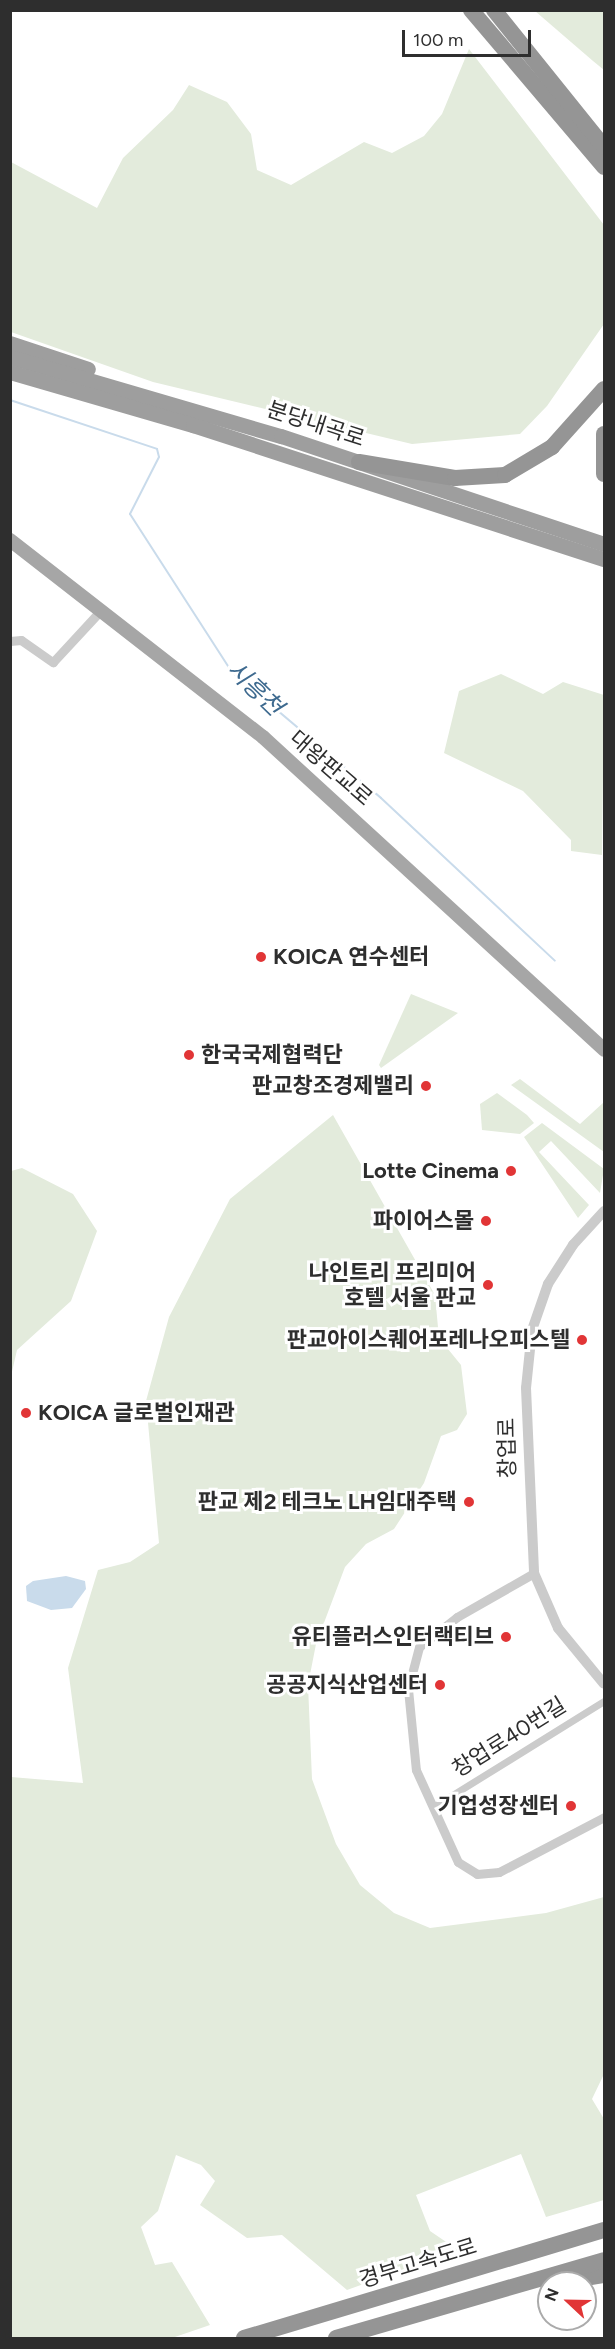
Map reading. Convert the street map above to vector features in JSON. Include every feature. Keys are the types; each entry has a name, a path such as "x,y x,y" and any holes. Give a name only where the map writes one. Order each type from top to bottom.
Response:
{"highway":[{"path":"471,10 604,168"},
{"path":"494,10 604,147"},
{"path":"10,343 90,370 116,387"},
{"name":"분당내곡로","path":"10,357 116,387 359,462 604,544"},
{"name":"분당내곡로","path":"10,372 193,425 604,559"},
{"path":"359,462 455,478 505,475 545,453 604,389"},
{"path":"604,434 604,474"},
{"path":"467,2271 604,2217"},
{"name":"경부고속도로","path":"244,2338 604,2230"},
{"path":"336,2338 604,2260"},
{"path":"474,2296 537,2286"}],"main road":[{"name":"대왕판교로","path":"10,540 102,609 272,745 604,1050"}],"street":[{"path":"10,642 21,640 53,662 102,609"},
{"name":"창업로","path":"604,1210 563,1258 532,1330 526,1399 534,1573 558,1628 604,1684"},
{"name":"창업로40번길","path":"534,1573 444,1625 415,1654 408,1683 410,1735 416,1770 461,1866 482,1875 505,1869 604,1817"},
{"name":"창업로40번길","path":"433,1807 604,1701"}],"green space":[{"path":"535,11 604,11 604,70 593,61"},
{"path":"469,49 604,225 604,324 547,406 520,434 412,444 153,382 11,332 11,162 97,208 123,158 173,110 189,85 227,102 251,134 257,170 291,185 364,142 392,153 424,136 442,114"},
{"path":"501,674 543,694 563,682 604,695 602,855 571,851 571,840 523,791 444,753 459,691"},
{"path":"411,994 458,1013 381,1068 379,1065"},
{"path":"520,1079 580,1124 604,1102 604,1152 511,1085"},
{"path":"497,1093 527,1115 534,1123 520,1134 482,1130 480,1104"},
{"path":"333,1115 435,1295 439,1338 461,1365 467,1414 457,1430 441,1436 424,1483 394,1529 366,1544 345,1567 316,1644 308,1685 312,1779 336,1844 360,1885 394,1913 430,1928 546,1913 604,1897 604,2074 592,2099 604,2119 604,2200 546,2217 521,2154 416,2195 430,2231 458,2250 347,2290 282,2235 247,2238 200,2205 215,2181 201,2165 176,2155 158,2211 141,2227 155,2265 172,2262 210,2325 172,2338 11,2338 11,1777 83,1783 68,1668 98,1570 130,1562 159,1543 146,1401 169,1317 230,1199"},
{"path":"542,1123 604,1169 600,1193 551,1141 539,1152 589,1205 578,1218 524,1137"},
{"path":"22,1168 73,1194 97,1231 71,1301 17,1350 11,1376 11,1171"}],"water":[{"path":"66,1576 85,1581 86,1589 72,1608 51,1610 27,1601 26,1586 33,1581"}],"waterway":[{"name":"시흥천","path":"10,400 157,449 159,457 130,514 232,672 381,798 555,961"}],"place":[{"name":"KOICA 연수센터","path":"261,957"},
{"name":"한국국제협력단","path":"189,1055"},
{"name":"판교창조경제밸리","path":"426,1086"},
{"name":"Lotte Cinema","path":"511,1171"},
{"name":"파이어스몰","path":"486,1221"},
{"name":"나인트리 프리미어 호텔 서울 판교","path":"488,1285"},
{"name":"판교아이스퀘어포레나오피스텔","path":"582,1340"},
{"name":"KOICA 글로벌인재관","path":"26,1413"},
{"name":"판교 제2 테크노 LH임대주택","path":"469,1502"},
{"name":"유티플러스인터랙티브","path":"506,1637"},
{"name":"공공지식산업센터","path":"440,1685"},
{"name":"기업성장센터","path":"571,1806"}]}
